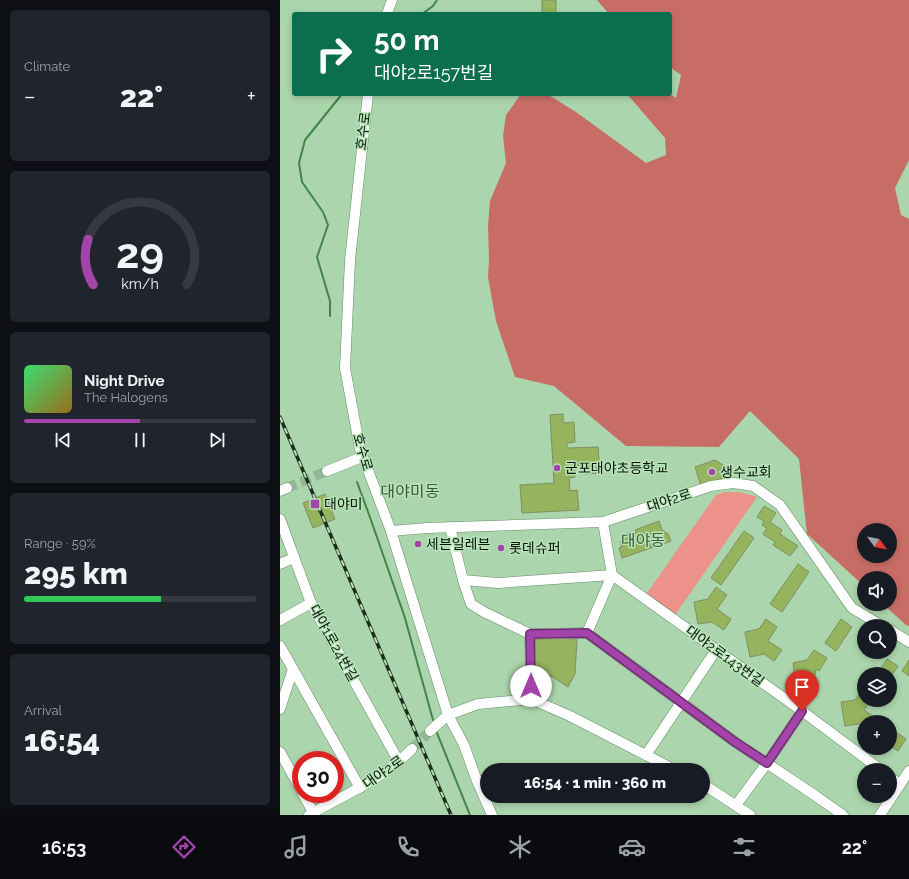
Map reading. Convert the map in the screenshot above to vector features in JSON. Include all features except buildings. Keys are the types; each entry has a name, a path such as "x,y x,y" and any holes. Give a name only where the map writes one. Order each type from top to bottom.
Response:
{"street":[{"path":"388,12 392,0"},
{"name":"호수로","path":"368,96 350,260 345,368 362,457 391,531 448,715 464,745 477,782 492,815"},
{"path":"327,471 362,457"},
{"name":"대야2로","path":"391,531 450,527 604,522 712,486 733,483 753,486 780,505 852,608 870,619"},
{"name":"대야1로24번길","path":"280,518 311,603 400,762"},
{"path":"587,633 612,575 604,522"},
{"path":"450,527 463,580 472,604 484,612 530,634 587,633 735,742 843,815"},
{"path":"280,564 294,558"},
{"path":"463,580 498,583 612,575"},
{"name":"대야2로143번길","path":"612,575 802,711 872,763"},
{"path":"280,620 311,603"},
{"path":"530,634 531,699"},
{"path":"897,634 909,642"},
{"path":"280,646 360,788"},
{"path":"646,756 716,650"},
{"path":"280,708 293,669"},
{"path":"430,731 448,715 478,704 531,699 570,716 660,763"},
{"path":"736,805 767,763 802,711"},
{"name":"대야2로","path":"311,814 360,788 400,762 412,750"},
{"path":"280,752 292,774"},
{"path":"880,815 909,771"},
{"path":"710,788 750,815"},
{"path":"307,803 311,814"}],"shaded area":[{"path":"597,0 909,0 909,160 895,188 901,215 909,219 909,626 891,611 897,611 897,571 857,571 857,580 807,534 799,459 750,411 719,447 626,446 554,386 515,377 496,321 488,277 488,226 490,201 506,163 503,136 506,115 520,96 550,96 576,112 646,163 666,155 665,138 629,96 672,95 676,98 681,75 672,68 672,12 607,12"},
{"path":"724,492 740,492 757,497 675,615 647,593 716,495"}],"waterway":[{"path":"425,12 433,6 437,0"},
{"path":"330,316 330,301 317,257 328,225 323,212 302,182 299,163 305,140 340,96"},
{"path":"357,482 405,618 433,720"},
{"path":"437,733 470,815"}],"tunnel":[{"path":"287,488 327,471"},
{"path":"412,749 430,731"}],"railway":[{"path":"280,417 451,815"}],"place":[{"name":"군포대야초등학교","path":"557,468"},
{"name":"생수교회","path":"712,472"},
{"name":"대야미","path":"315,504"},
{"name":"세븐일레븐","path":"418,544"},
{"name":"롯데슈퍼","path":"501,548"}],"district":[{"name":"대야미동","path":"410,491"},
{"name":"대야동","path":"643,540"}],"route":[{"path":"531,686 530,634 587,633 735,742 767,763 802,711"}]}
